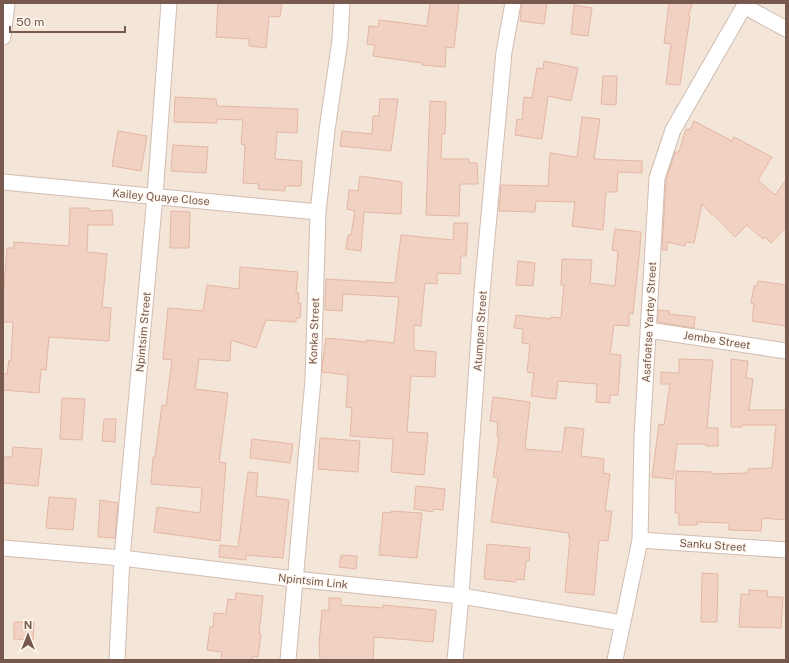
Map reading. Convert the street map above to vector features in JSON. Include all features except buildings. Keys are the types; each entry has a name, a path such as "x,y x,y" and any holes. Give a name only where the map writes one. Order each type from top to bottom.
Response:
{"street":[{"path":"3,37 7,3"},
{"name":"Npintsim Street","path":"117,660 122,558 155,196 169,3"},
{"name":"Konka Street","path":"288,660 294,579 313,380 318,212 327,130 340,40 342,3"},
{"name":"Atumpan Street","path":"455,660 461,596 482,292 504,52 513,3"},
{"path":"745,4 786,29"},
{"name":"Asafoatse Yartey Street","path":"615,660 640,540 642,437 657,178 673,130 745,4"},
{"name":"Kailey Quaye Close","path":"3,182 318,212"},
{"name":"Jembe Street","path":"648,330 786,351"},
{"name":"Sanku Street","path":"640,540 786,550"},
{"name":"Npintsim Link","path":"3,548 122,558 294,579 461,596 622,622"}],"shaded area":[{"path":"3,3 786,3 786,660 3,660"}]}
